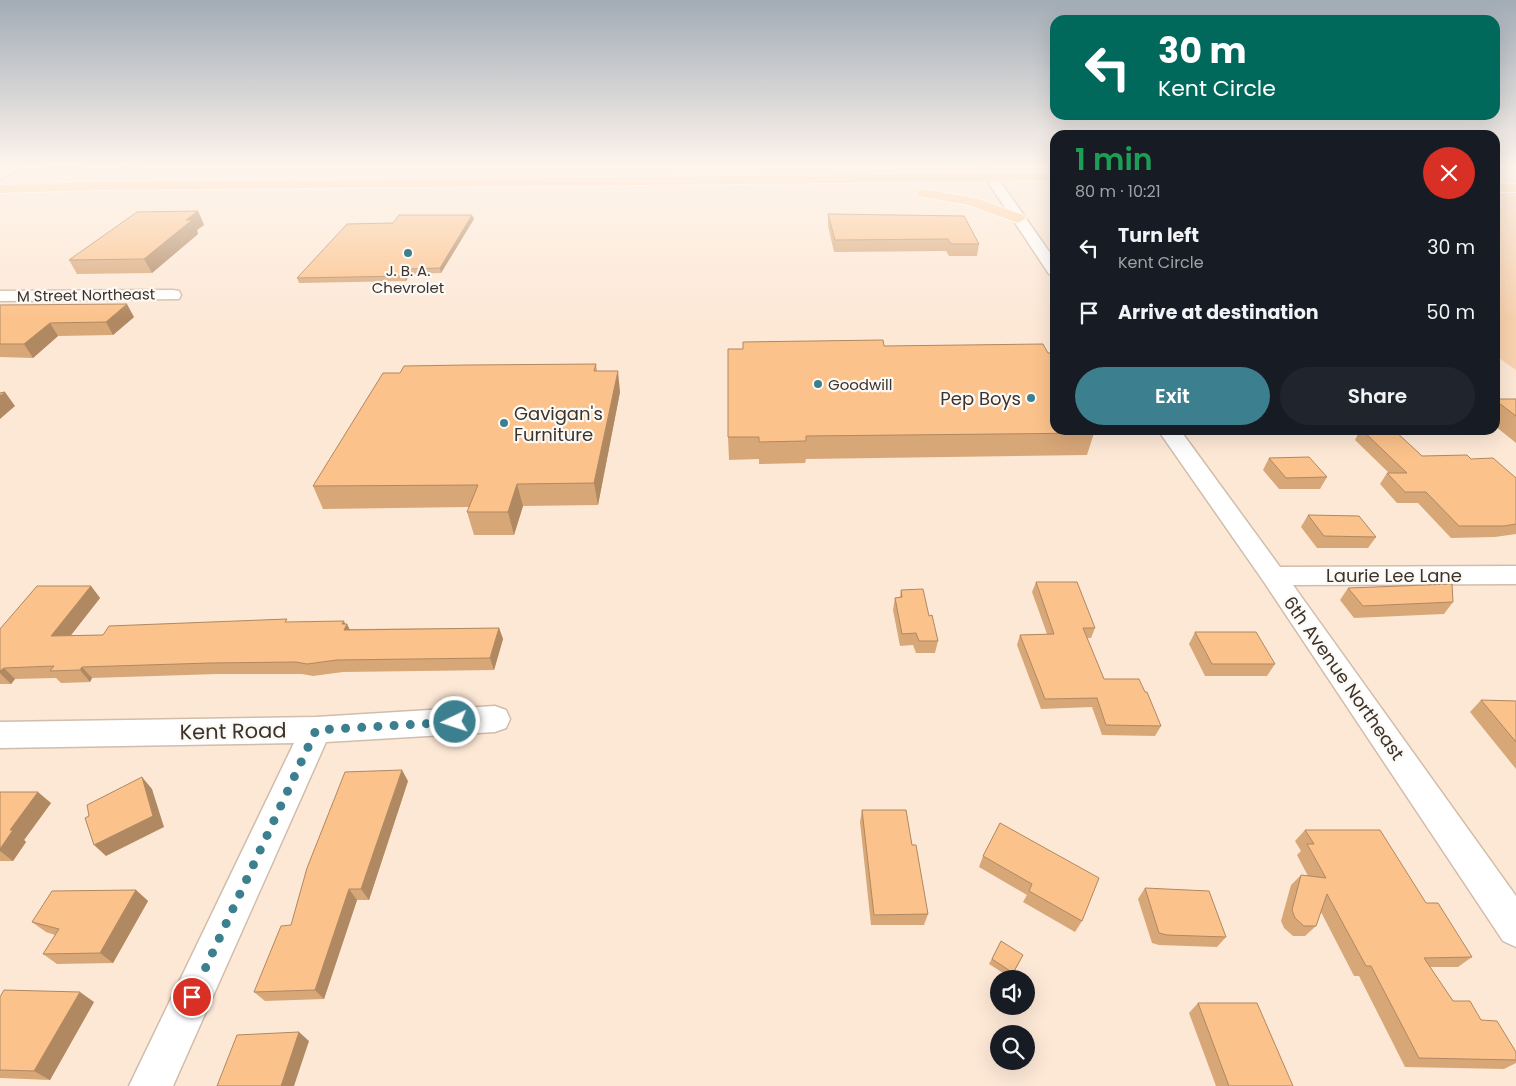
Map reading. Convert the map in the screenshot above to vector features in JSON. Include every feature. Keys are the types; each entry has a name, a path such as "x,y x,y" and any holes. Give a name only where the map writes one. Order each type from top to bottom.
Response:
{"street":[{"path":"1018,218 1050,264"},
{"name":"M Street Northeast","path":"0,296 173,294"},
{"name":"6th Avenue Northeast","path":"1173,435 1273,576 1516,928"},
{"name":"Laurie Lee Lane","path":"1273,576 1516,575"},
{"name":"Kent Road","path":"0,735 316,730 495,719"},
{"path":"151,1086 316,730"}],"shaded area":[{"path":"1500,218 1516,218 1516,370 1500,359"}],"building":[{"path":"129,218 189,218 186,220 192,220 144,259 69,260"},
{"name":"J. B. A. Chevrolet","path":"397,218 470,218 440,268 409,269 404,276 297,278 347,224 393,223"},
{"path":"829,218 965,218 979,244 951,244 948,239 835,240"},
{"path":"127,304 106,322 50,323 24,344 0,344 0,305"},
{"path":"883,340 884,346 1043,344 1048,353 1050,353 1050,433 806,436 806,441 759,442 759,437 728,437 728,349 743,349 743,342"},
{"path":"596,364 594,371 618,371 594,483 517,484 508,512 467,512 478,485 313,486 383,373 400,373 404,366"},
{"path":"1500,399 1516,399 1516,416 1500,404"},
{"path":"1367,435 1399,435 1422,456 1467,455 1471,459 1493,458 1516,478 1516,524 1504,526 1459,526 1426,492 1405,492 1387,473 1407,473"},
{"path":"1309,457 1327,477 1286,478 1269,458"},
{"path":"1308,515 1359,516 1376,537 1324,536"},
{"path":"1036,582 1077,582 1095,628 1083,628 1104,679 1139,679 1145,692 1147,692 1161,726 1106,725 1097,698 1045,699 1020,635 1054,634"},
{"path":"1452,584 1453,602 1363,606 1348,588"},
{"path":"37,586 91,586 51,636 103,635 109,626 287,619 285,622 344,621 342,624 347,624 344,630 499,628 490,658 337,660 307,664 296,662 210,663 82,667 80,670 50,671 54,666 4,668 0,671 0,629"},
{"path":"923,589 929,616 932,615 938,641 919,641 916,633 902,634 895,598 902,597 901,590"},
{"path":"1195,632 1256,632 1275,664 1212,664"},
{"path":"1481,700 1516,701 1516,742"},
{"path":"402,770 361,889 349,889 315,990 254,992 281,926 291,925 307,868 345,772"},
{"path":"142,777 153,816 94,845 85,818 89,816 87,805"},
{"path":"0,792 38,792 10,830 13,830 0,849"},
{"path":"862,810 906,810 912,845 916,845 928,914 874,915"},
{"path":"1000,823 1099,878 1082,921 1029,891 1032,884 983,856"},
{"path":"1305,830 1380,830 1426,903 1438,903 1472,957 1424,958 1453,1001 1470,1001 1481,1020 1497,1021 1516,1052 1516,1060 1419,1058 1371,966 1366,966 1327,894 1316,926 1304,926 1295,918 1292,910 1301,875 1326,878 1307,844 1314,844"},
{"path":"1145,888 1209,891 1226,937 1167,935 1159,933"},
{"path":"136,890 100,953 43,954 59,929 32,922 52,891"},
{"path":"1001,941 1023,955 1015,970 1008,970 992,959"},
{"path":"4,990 80,992 34,1071 0,1070 0,997"},
{"path":"1198,1003 1257,1003 1293,1086 1229,1086"},
{"path":"299,1032 281,1086 217,1086 237,1035"}],"place":[{"name":"J. B. A. Chevrolet","path":"408,253"},
{"name":"Goodwill","path":"818,384"},
{"name":"Pep Boys","path":"1031,398"},
{"name":"Gavigan's Furniture","path":"504,423"}],"route":[{"path":"192,997 316,730 455,722"}]}
